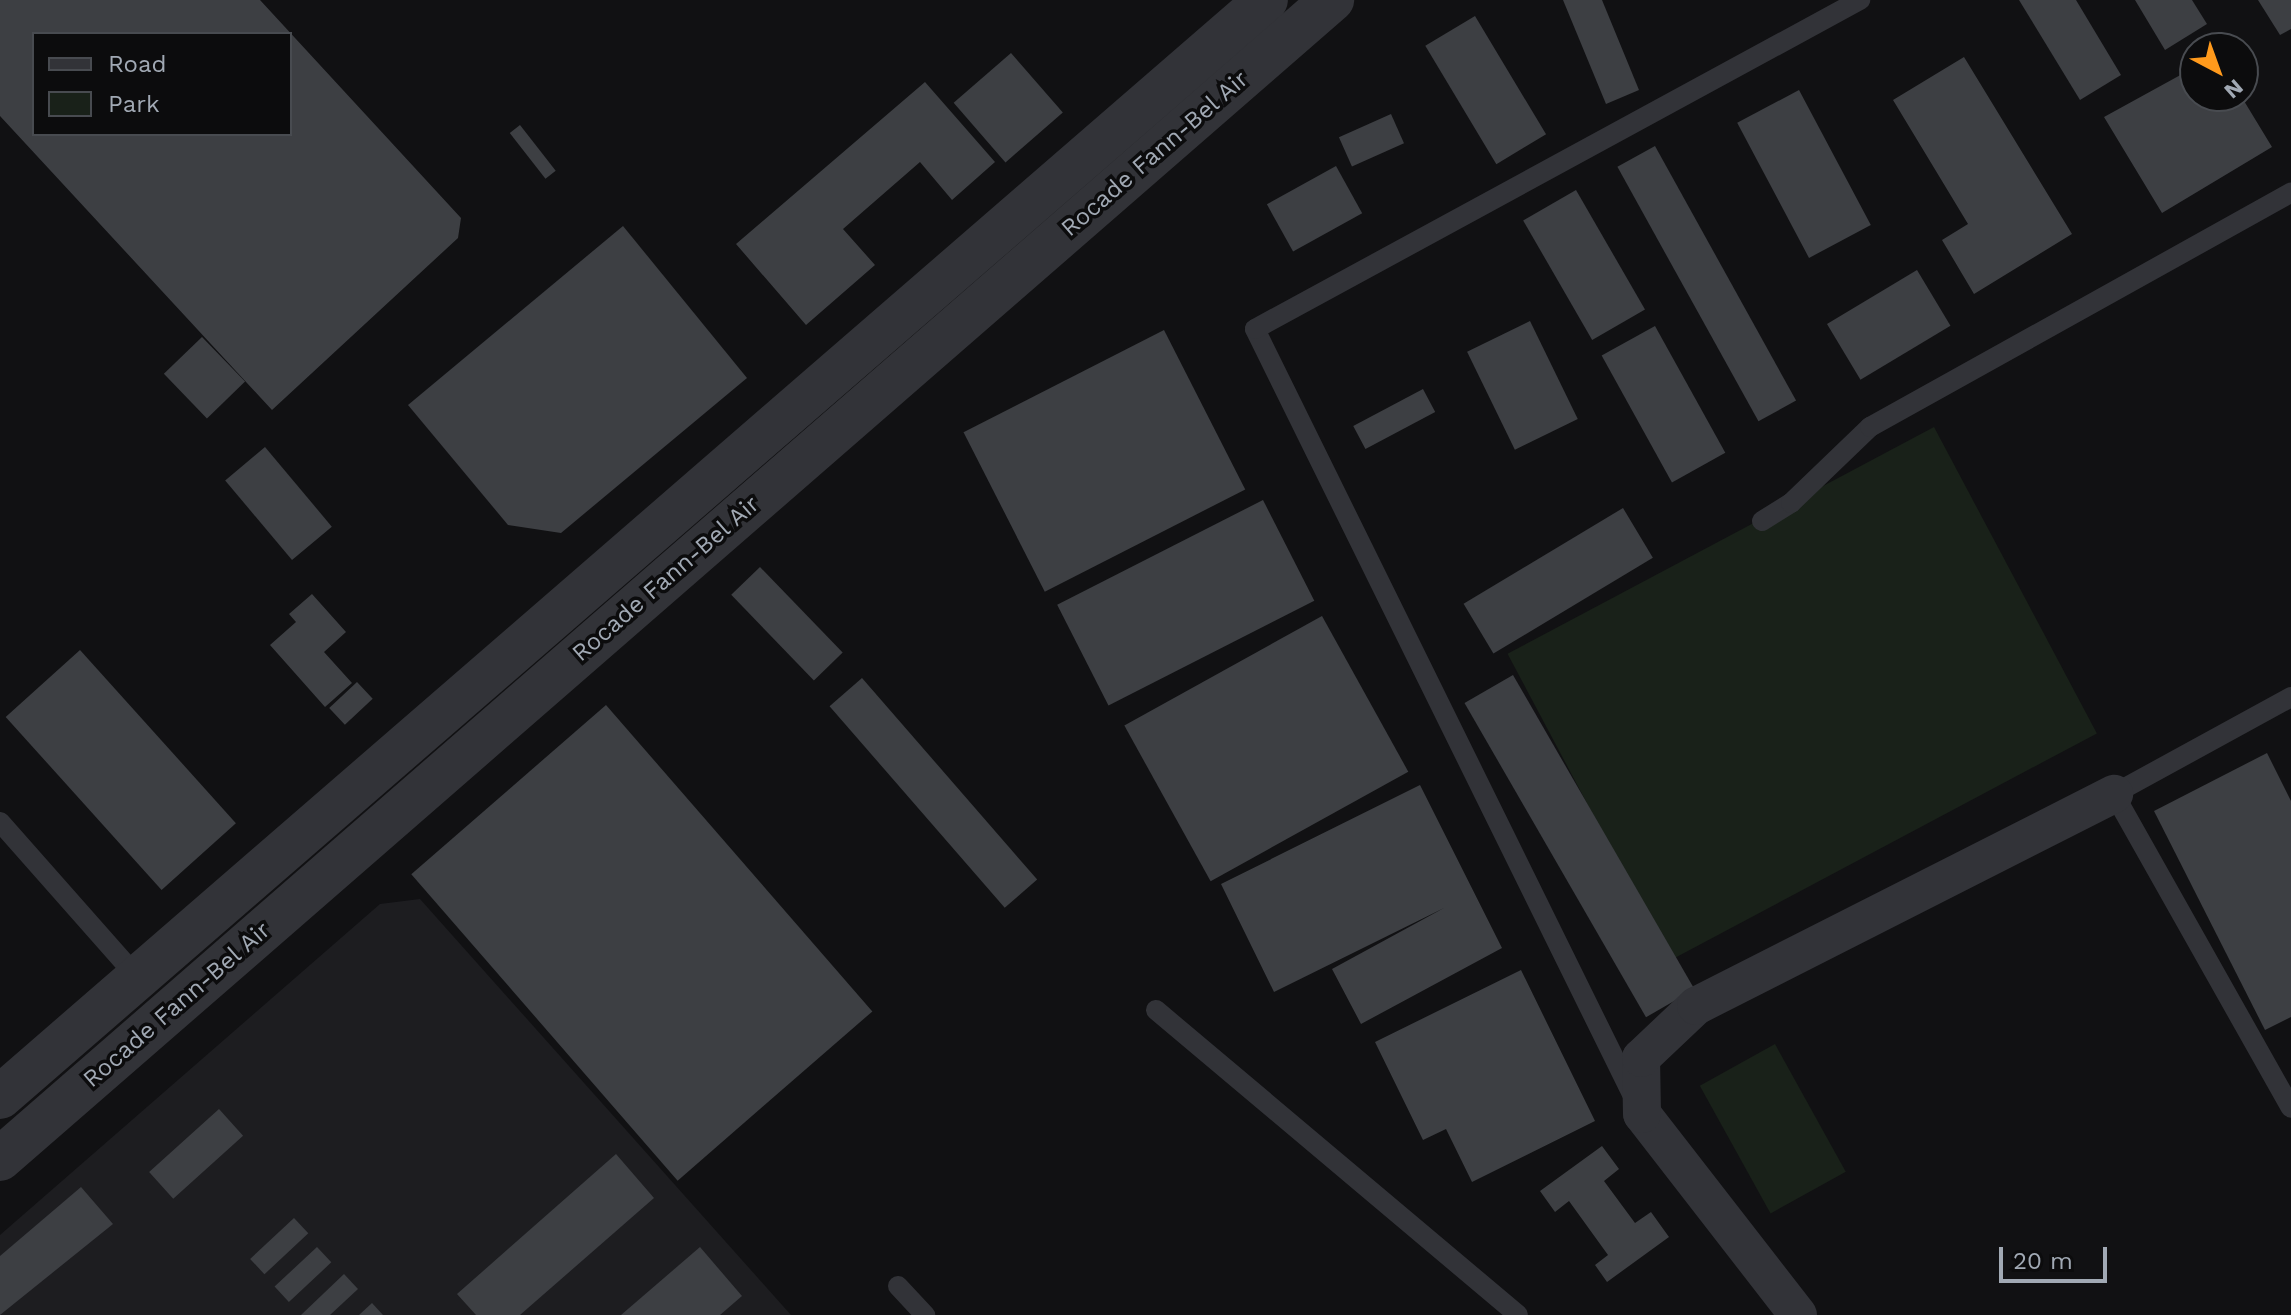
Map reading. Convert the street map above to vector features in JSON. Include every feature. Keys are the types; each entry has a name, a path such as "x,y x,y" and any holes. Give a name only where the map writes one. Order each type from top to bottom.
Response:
{"street":[{"name":"Rocade Fann-Bel Air","path":"0,1097 1266,0"},
{"name":"Rocade Fann-Bel Air","path":"0,1159 1332,0"},
{"path":"1798,1315 1642,1114 1641,1058 1696,1006 2114,794"}],"lane":[{"path":"1642,1114 1255,329 1860,0"},
{"path":"1762,521 1809,488 1870,427 2291,193"},
{"path":"2291,697 2114,794 2291,1108"},
{"path":"0,822 138,978"},
{"path":"1156,1010 1518,1315"},
{"path":"898,1286 925,1315"}],"shaded area":[{"path":"420,899 791,1315 0,1315 0,1235 380,904"}],"green space":[{"path":"1934,427 2097,733 1670,960 1508,654"},
{"path":"1775,1044 1846,1172 1771,1213 1700,1086"}],"building":[{"path":"0,0 260,0 290,32 32,32 32,136 292,136 292,35 461,218 458,238 272,410 0,116"},
{"path":"1563,0 1602,0 1639,90 1606,104"},
{"path":"2019,0 2076,0 2121,75 2080,100"},
{"path":"2135,0 2192,0 2207,24 2194,32 2179,32 2179,41 2165,50"},
{"path":"2258,0 2291,0 2291,29 2280,35"},
{"path":"1475,16 1546,134 1496,164 1425,46"},
{"path":"1011,53 1063,113 1005,162 954,103"},
{"path":"1964,57 2072,234 1974,294 1942,240 1968,224 1893,100"},
{"path":"2179,76 2179,112 2251,112 2272,147 2162,213 2104,117"},
{"path":"925,82 995,162 952,200 920,162 843,229 875,265 806,325 736,244"},
{"path":"1799,90 1871,225 1809,258 1737,123"},
{"path":"1391,114 1404,143 1352,166 1339,137"},
{"path":"520,125 556,171 545,179 510,133"},
{"path":"1655,146 1796,401 1758,421 1617,167"},
{"path":"1336,166 1362,213 1293,252 1267,204"},
{"path":"1576,190 1645,310 1592,340 1523,220"},
{"path":"623,226 747,378 561,533 508,525 408,405"},
{"path":"1917,270 1950,326 1860,380 1827,324"},
{"path":"1530,321 1578,419 1515,450 1467,352"},
{"path":"1655,326 1725,453 1672,482 1602,356"},
{"path":"1164,330 1245,489 1045,592 964,432"},
{"path":"202,337 245,382 207,418 164,374"},
{"path":"1423,389 1435,412 1365,449 1353,426"},
{"path":"265,447 332,527 292,560 225,480"},
{"path":"1263,500 1314,601 1108,706 1057,605"},
{"path":"1623,508 1653,558 1493,654 1464,604"},
{"path":"760,567 843,653 814,680 731,595"},
{"path":"312,594 346,632 324,652 352,683 325,707 270,645 296,622 289,614"},
{"path":"1322,616 1408,772 1211,881 1124,726"},
{"path":"80,650 236,823 162,890 6,717"},
{"path":"1513,675 1694,989 1646,1017 1465,703"},
{"path":"862,678 1037,880 1005,908 830,706"},
{"path":"357,682 373,699 345,725 329,708"},
{"path":"606,705 872,1011 678,1181 411,874"},
{"path":"2267,753 2291,801 2291,1017 2265,1030 2154,811"},
{"path":"1420,785 1502,948 1361,1024 1332,969 1444,908 1274,992 1221,884"},
{"path":"1521,970 1595,1121 1472,1182 1446,1129 1423,1140 1375,1042"},
{"path":"219,1109 243,1136 173,1199 149,1172"},
{"path":"1602,1146 1619,1169 1604,1181 1635,1223 1651,1212 1669,1237 1607,1282 1595,1265 1608,1255 1569,1201 1555,1212 1540,1191"},
{"path":"616,1154 654,1198 520,1315 476,1315 457,1294"},
{"path":"81,1187 113,1224 0,1315 0,1256"},
{"path":"294,1218 308,1233 264,1274 250,1259"},
{"path":"317,1247 331,1262 289,1302 275,1287"},
{"path":"700,1247 742,1296 720,1315 621,1315"},
{"path":"344,1274 358,1289 330,1315 301,1315"},
{"path":"372,1303 383,1315 359,1315"}]}
